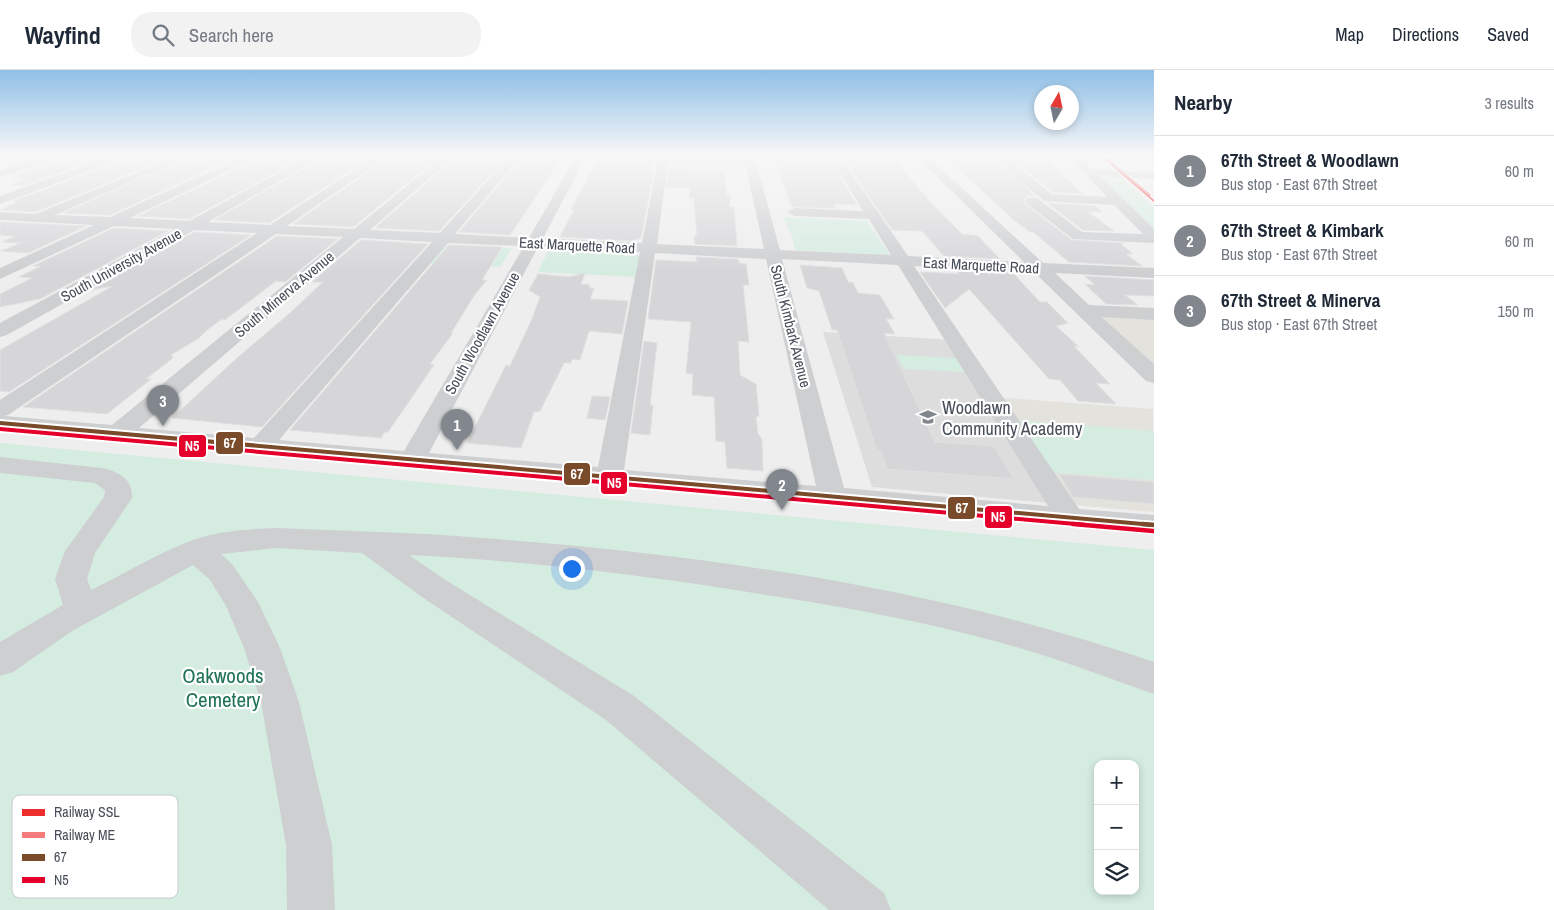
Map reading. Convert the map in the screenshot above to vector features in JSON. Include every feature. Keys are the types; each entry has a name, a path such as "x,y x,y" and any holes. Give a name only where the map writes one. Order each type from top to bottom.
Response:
{"street":[{"path":"0,200 16,194"},
{"path":"8,229 93,194"},
{"path":"0,274 170,194"},
{"name":"South University Avenue","path":"0,331 248,194"},
{"path":"0,410 326,194"},
{"name":"South Minerva Avenue","path":"118,434 404,194"},
{"path":"260,446 483,194"},
{"name":"South Woodlawn Avenue","path":"412,460 560,194"},
{"path":"610,477 658,194"},
{"name":"South Kimbark Avenue","path":"759,194 832,497"},
{"path":"859,194 1070,518"},
{"path":"961,194 1154,376"},
{"path":"1044,194 1048,198 1118,202"},
{"path":"1111,194 1154,238"},
{"path":"1048,198 1049,201 1032,201 1078,236 1154,238"},
{"path":"794,212 872,215"},
{"name":"East Marquette Road","path":"0,216 1154,273"},
{"path":"1084,310 1154,314"},
{"path":"0,423 1154,525"},
{"path":"0,465 102,476 118,487 118,498 80,551 74,570 72,579 82,610"},
{"path":"0,661 60,622 196,550 244,539 276,538 480,548 581,557 694,571 888,602 1002,629 1090,655 1154,678"},
{"path":"370,542 441,593 620,708 868,910"},
{"path":"196,550 221,572 241,602 262,648 280,702 309,845 311,910"}],"shaded area":[{"path":"1096,311 1154,314 1154,364"},
{"name":"Woodlawn Community Academy","path":"823,332 954,340 1061,504 872,487"},
{"path":"992,397 1153,409 1154,512 1061,504"}],"green space":[{"path":"1119,194 1139,194 1154,208 1154,229"},
{"path":"783,217 867,221 890,255 795,250 792,237"},
{"path":"443,245 512,248 500,267 428,263"},
{"path":"548,251 641,255 637,277 538,272"},
{"path":"896,355 956,358 965,372 904,369"},
{"path":"1015,420 1154,431 1154,480 1048,472"},
{"name":"Oakwoods Cemetery","path":"0,443 1154,550 1154,910 0,910"}],"building":[{"path":"32,194 79,194 36,212 0,210 19,201 13,201"},
{"path":"106,194 155,194 110,215 63,213"},
{"path":"184,194 235,194 189,219 138,216"},
{"path":"260,194 314,194 269,223 214,220"},
{"path":"336,194 394,194 353,227 293,224"},
{"path":"414,194 473,194 439,231 375,228"},
{"path":"491,194 537,194 510,235 459,232"},
{"path":"579,194 649,194 641,238 633,241 560,237 574,210 571,209"},
{"path":"689,194 730,194 730,207 734,207 737,246 695,244 694,236 697,236 694,198 689,198"},
{"path":"787,194 851,194 857,205 833,204 836,208 792,207"},
{"path":"868,194 924,194 962,234 978,236 1000,259 944,256 922,231 892,230"},
{"path":"986,194 1033,194 1035,196 1026,196 1024,200 1026,205 1072,240 1124,243 1121,244 1133,254 1126,254 1142,266 1069,262 1033,232 1030,232"},
{"path":"1047,203 1095,206 1102,212 1087,211 1114,231 1083,230"},
{"path":"0,222 86,226 28,253 1,251 21,243 2,242 15,236 0,235"},
{"path":"114,228 168,231 40,299 0,307 0,294 32,278 19,277 41,266 33,266"},
{"path":"194,232 251,235 9,392 0,391 0,350 113,286 91,290"},
{"path":"277,236 338,239 285,282 276,281 225,320 222,319 199,338 171,355 173,358 146,379 151,379 107,414 23,407"},
{"path":"361,240 428,244 262,427 172,418 323,282 312,282"},
{"path":"449,245 502,247 482,280 487,280 475,294 451,333 453,333 430,364 434,365 388,432 385,432 381,438 290,430"},
{"path":"696,257 738,259 739,263 746,264 749,285 743,285 749,342 738,341 740,375 756,384 759,416 756,417 758,434 762,439 763,471 727,468 725,442 716,441 714,397 692,395 693,374 686,373 691,322 648,319 656,260 697,262"},
{"path":"800,265 842,268 848,282 853,283 858,293 880,295 894,319 886,319 895,334 884,333 935,442 994,446 1014,479 887,469 881,451 877,451 837,330 832,330 819,291 807,288"},
{"path":"956,270 1013,273 1040,302 1047,302 1068,323 1056,326 1079,347 1074,346 1110,384 1096,383 1116,404 1078,401 1060,380 1049,379 969,289 945,308 920,272 959,274"},
{"path":"585,273 581,284 590,285 589,288 594,288 590,299 628,301 622,334 589,331 580,360 572,359 571,363 564,363 540,411 534,412 521,448 467,443 506,365 510,366 532,319 540,297 529,290 538,274 570,277"},
{"path":"1085,276 1154,280 1154,296 1125,295 1138,305 1106,304 1085,284 1095,285"},
{"path":"644,341 657,343 650,405 653,405 650,435 631,433"},
{"path":"592,396 610,397 605,420 587,418"},
{"path":"1059,474 1154,482 1154,504 1073,497"}],"rail line":[{"name":"SSL","path":"1146,194 1154,201"}],"transit line":[{"name":"67","path":"0,423 1154,525"},
{"name":"N5","path":"0,429 1153,531"}],"place":[{"name":"Woodlawn Community Academy","path":"928,417"},
{"name":"67th Street & Minerva","path":"163,426"},
{"name":"67th Street & Woodlawn","path":"457,450"},
{"name":"67th Street & Kimbark","path":"782,510"}]}
